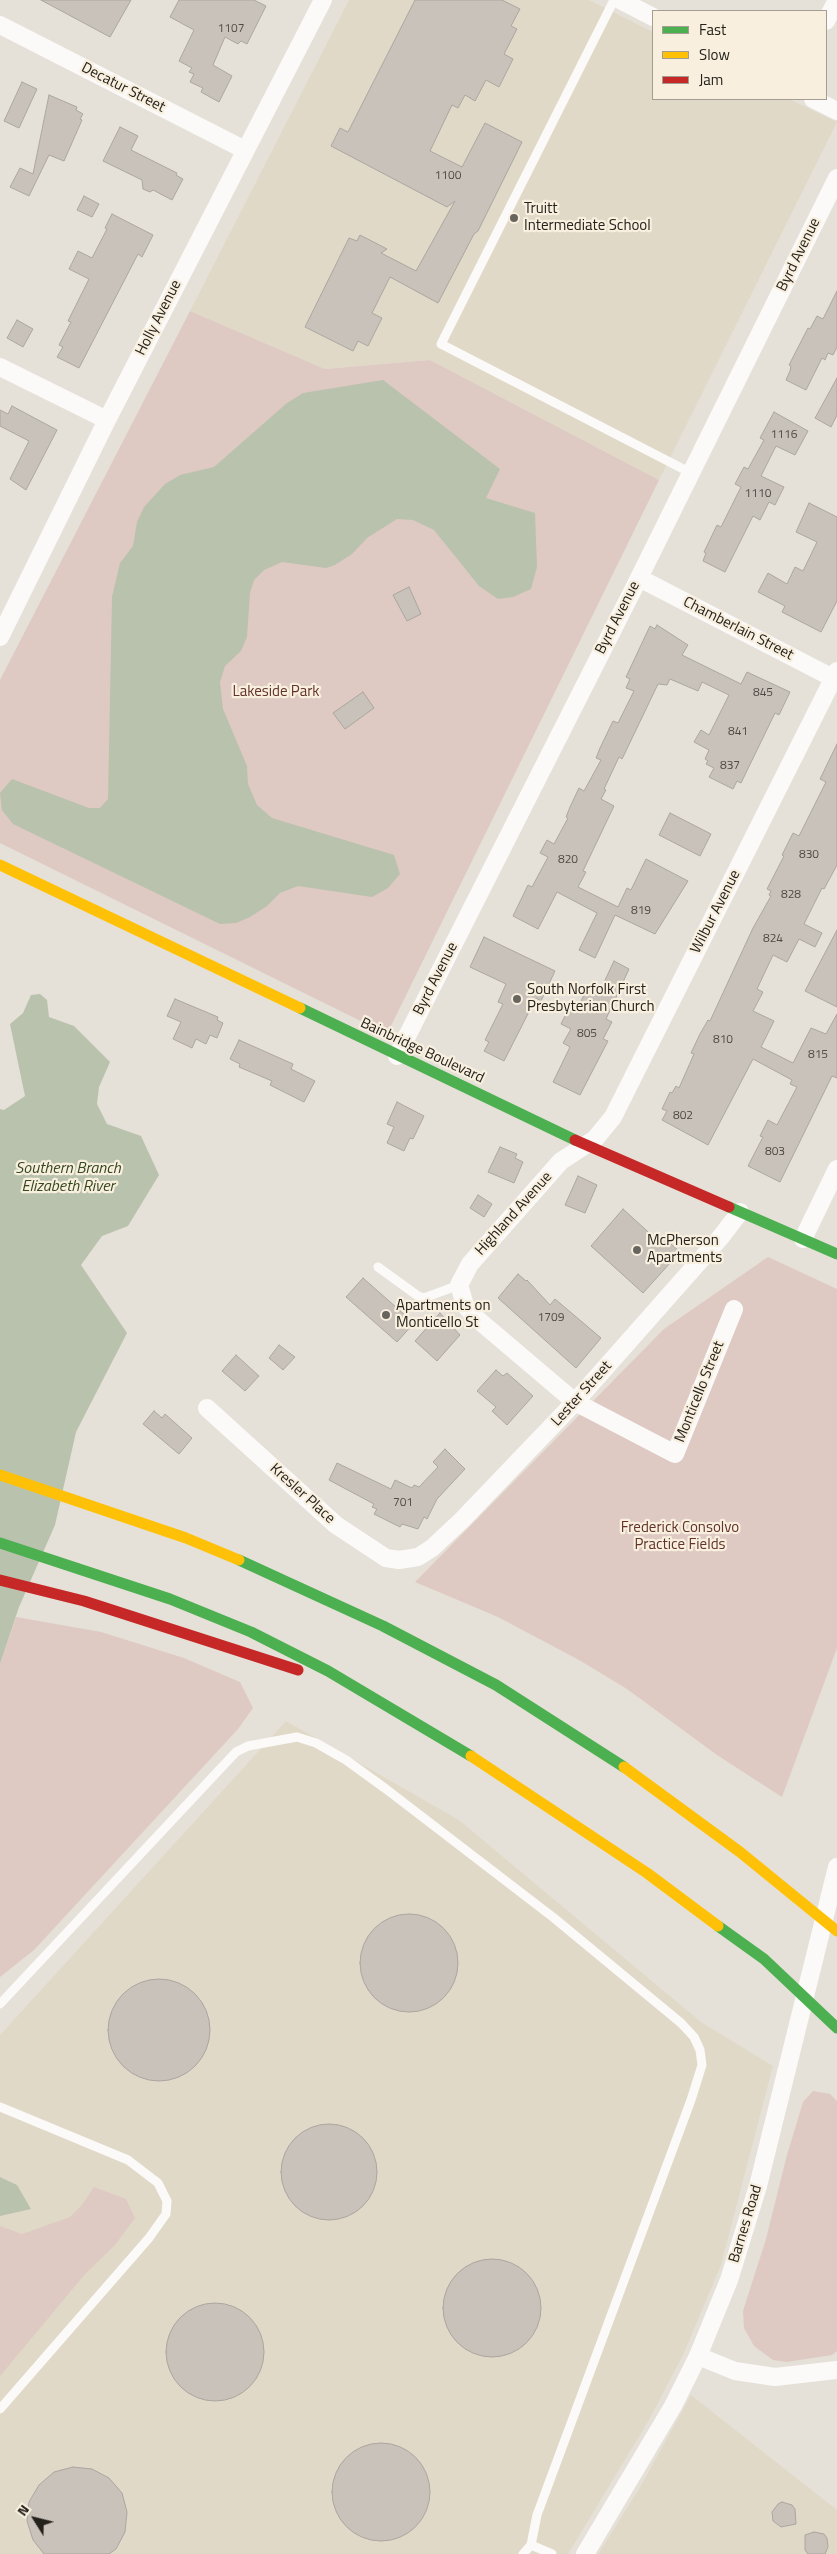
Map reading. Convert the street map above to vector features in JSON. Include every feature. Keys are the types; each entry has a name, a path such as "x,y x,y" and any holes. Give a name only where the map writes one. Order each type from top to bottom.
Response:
{"main road":[{"name":"Bainbridge Boulevard","path":"0,865 586,1145 837,1254"},
{"path":"0,1475 119,1515 226,1554 383,1626 496,1685 575,1734 646,1782 740,1852 837,1931"},
{"path":"0,1543 170,1599 251,1632 328,1671 491,1768 647,1873 764,1959 837,2028"},
{"path":"0,1580 84,1601 359,1690"}],"street":[{"name":"Holly Avenue","path":"1,632 107,420 323,0"},
{"path":"620,0 652,16"},
{"path":"827,19 837,0"},
{"name":"Decatur Street","path":"0,25 245,150"},
{"path":"815,100 837,111"},
{"name":"Byrd Avenue","path":"397,1056 639,578 837,178"},
{"path":"0,367 107,420"},
{"name":"Chamberlain Street","path":"639,578 836,676"},
{"name":"Wilbur Avenue","path":"586,1145 603,1131 613,1117 836,676"},
{"name":"Highland Avenue","path":"460,1290 470,1264 561,1161 586,1145"},
{"path":"803,1239 837,1170"},
{"name":"Lester Street","path":"408,1559 418,1557 432,1548 456,1526 575,1402 720,1238 740,1212"},
{"path":"460,1290 465,1305 476,1318 575,1402"},
{"name":"Monticello Street","path":"575,1402 675,1454 734,1309"},
{"name":"Kresler Place","path":"207,1408 336,1525 386,1558 408,1559"},
{"name":"Barnes Road","path":"585,2554 673,2406 698,2356 729,2280 758,2186 773,2119 837,1867"},
{"path":"698,2356 735,2371 775,2377 837,2370"}],"lane":[{"path":"614,0 440,344 691,473"},
{"path":"378,1267 418,1296 424,1298 460,1290"},
{"path":"0,2004 236,1752 248,1746 297,1737 316,1742 346,1760 386,1789 554,1918 681,2023 694,2037 700,2050 702,2065 691,2100 538,2515 531,2545 523,2554"},
{"path":"0,2107 128,2160 158,2184 167,2201 166,2214 149,2238 0,2409"},
{"path":"531,2545 552,2554"}],"shaded area":[{"name":"Truitt Intermediate School","path":"349,0 589,0 652,32 652,100 791,100 837,122 659,480 430,360 325,369 190,311"},
{"path":"286,1721 459,1820 701,2022 773,2066 721,2265 683,2355 649,2420 568,2554 0,2554 0,2035"},
{"path":"691,2395 837,2510 837,2554 598,2554 639,2489"}],"green space":[{"name":"Lakeside Park","path":"190,311 325,369 430,360 659,480 387,1034 0,843 0,680"},
{"name":"Frederick Consolvo Practice Fields","path":"768,1257 837,1289 837,1648 782,1797 717,1755 627,1689 579,1660 498,1617 415,1582 664,1329"},
{"path":"16,1617 101,1632 184,1658 240,1682 253,1708 238,1729 34,1950 0,1977 0,1664"},
{"path":"813,2091 830,2094 837,2101 837,2351 832,2355 787,2362 773,2360 754,2346 744,2328 743,2311 766,2239 787,2155 803,2102"},
{"path":"94,2187 126,2199 135,2218 115,2245 85,2274 0,2376 0,2226 22,2234 70,2217 82,2205"}],"water":[{"path":"383,380 500,469 486,498 535,513 537,567 531,589 513,597 498,599 479,586 434,530 413,520 397,519 367,538 352,554 335,565 326,568 282,562 264,570 254,580 250,593 247,637 241,651 225,666 220,682 223,709 247,766 248,784 257,805 272,818 394,855 400,874 388,888 372,897 298,886 280,893 267,906 250,917 236,923 220,924 13,824 2,810 0,793 12,779 89,808 100,808 108,799 112,597 120,563 133,546 137,522 144,507 165,484 180,475 214,467 287,403 303,393"},
{"name":"Southern Branch Elizabeth River","path":"40,994 47,1000 49,1017 74,1026 110,1062 99,1087 97,1104 107,1124 141,1136 159,1175 128,1226 102,1236 81,1265 127,1333 76,1432 55,1525 19,1607 0,1664 0,1109 4,1110 25,1096 10,1024 23,1013 31,995"},
{"path":"0,2177 17,2185 31,2209 0,2216"}],"building":[{"path":"41,0 131,0 110,37"},
{"path":"179,0 254,0 266,6 247,44 241,41 238,44 225,37 213,65 232,76 219,102 201,92 203,88 190,82 194,74 189,72 192,68 179,61 194,30 170,17"},
{"path":"415,0 502,0 520,9 511,26 517,29 504,54 513,59 499,87 486,80 475,101 465,95 458,108 452,105 430,151 462,167 485,123 522,142 478,231 474,234 438,303 390,277 372,313 382,318 368,346 358,341 353,351 305,327 349,238 357,241 360,235 387,249 381,253 416,271 455,201 447,207 331,146 340,128 348,132"},
{"path":"22,82 37,89 19,128 4,121"},
{"path":"49,95 77,107 76,110 83,114 80,119 82,120 64,161 49,155 29,196 10,187 20,168 33,174"},
{"path":"120,127 138,136 131,150 177,173 176,175 183,179 172,200 153,190 150,192 143,189 142,180 103,161"},
{"path":"84,196 99,204 92,217 77,210"},
{"path":"112,214 153,235 142,257 138,254 79,368 57,357 63,347 59,345 71,322 68,321 89,279 69,269 78,251 92,258 107,229 105,228"},
{"path":"837,291 837,347 833,355 828,353 825,360 822,358 806,390 786,380 791,366 789,365 808,328 810,329 817,316 823,319"},
{"path":"17,320 33,329 23,347 7,338"},
{"path":"837,378 837,415 831,427 815,418"},
{"path":"12,406 57,430 26,490 10,479 29,441 0,426 0,410 8,414"},
{"path":"774,412 808,431 795,455 776,446 761,476 784,487 775,505 769,502 760,520 753,516 725,572 703,561 706,553 704,552 717,525 721,527 741,487 735,484 744,467 748,469 764,440 760,438"},
{"path":"809,503 837,517 837,601 821,632 782,612 785,606 758,592 768,573 787,584 795,567 803,571 817,542 796,532"},
{"path":"409,587 421,614 407,621 393,595"},
{"path":"657,625 688,645 682,655 741,684 747,672 790,692 779,715 775,713 741,783 737,781 733,789 709,777 714,768 706,764 708,761 705,759 709,750 694,742 701,730 709,735 729,695 702,682 698,691 670,679 667,685 658,684 622,759 619,757 604,789 606,790 601,799 614,806 583,871 586,872 578,887 618,907 627,888 631,890 646,859 688,881 655,934 615,915 595,958 579,950 597,913 557,892 538,929 513,916 528,885 532,887 548,857 540,853 547,840 554,844 568,818 566,817 579,788 584,791 601,760 596,758 600,748 613,721 618,723 634,691 626,688 630,679 626,677 650,626 655,629"},
{"path":"363,692 374,708 345,729 333,713"},
{"path":"837,744 837,865 824,889 822,888 804,924 822,933 815,947 799,939 787,962 773,955 757,989 763,992 753,1011 774,1021 761,1047 793,1063 811,1028 826,1034 837,1014 837,1078 832,1076 780,1182 748,1166 763,1137 760,1136 768,1120 777,1125 797,1087 790,1084 792,1080 753,1059 708,1145 662,1120 667,1111 662,1109 670,1092 672,1093 676,1086 679,1088 694,1054 691,1053 700,1034 708,1020 710,1021 753,928 771,896 769,895 771,891 767,889 784,856 782,855 793,833 799,836 826,782 820,779"},
{"path":"670,813 711,834 700,856 659,835"},
{"path":"837,930 837,1007 805,991"},
{"name":"South Norfolk First Presbyterian Church","path":"484,937 555,971 541,1001 536,998 504,1061 484,1051 489,1042 485,1040 503,1004 498,1002 506,984 470,967"},
{"path":"614,961 629,969 606,1019 612,1022 603,1039 608,1041 580,1095 553,1082 570,1047 563,1043 571,1029 561,1024 572,1002 579,1005 588,987 599,993"},
{"path":"175,999 218,1017 217,1020 223,1023 217,1038 210,1035 206,1044 196,1039 192,1048 173,1039 181,1022 167,1016"},
{"path":"239,1040 293,1064 291,1069 315,1081 304,1102 270,1085 272,1081 239,1067 240,1064 230,1059"},
{"path":"397,1102 424,1116 413,1139 410,1138 404,1151 387,1143 394,1127 387,1124"},
{"path":"500,1147 517,1154 515,1158 523,1162 514,1183 488,1172"},
{"path":"578,1176 597,1185 585,1213 565,1205"},
{"path":"478,1195 492,1204 484,1217 470,1208"},
{"name":"McPherson Apartments","path":"623,1209 657,1240 661,1235 680,1252 643,1293 591,1246"},
{"path":"518,1274 527,1280 550,1305 555,1299 601,1338 576,1368 498,1298"},
{"name":"Apartments on Monticello St","path":"363,1278 414,1323 397,1342 346,1297"},
{"path":"440,1313 460,1335 437,1361 415,1341"},
{"path":"279,1345 295,1357 283,1370 269,1358"},
{"path":"236,1355 259,1376 245,1391 222,1371"},
{"path":"496,1370 503,1376 507,1373 533,1396 507,1425 492,1411 496,1407 477,1391"},
{"path":"154,1411 162,1418 165,1414 192,1438 179,1454 143,1424"},
{"path":"445,1449 465,1469 437,1499 427,1519 424,1517 418,1529 402,1524 400,1527 374,1514 377,1509 372,1507 374,1504 329,1480 337,1463 391,1489 395,1480 412,1488 414,1485 419,1487 438,1467 433,1462"},
{"path":"399,1914 419,1914 428,1917 444,1928 455,1944 458,1953 458,1973 455,1982 444,1998 428,2009 419,2012 399,2012 382,2004 368,1990 360,1973 360,1953 368,1936 382,1922"},
{"path":"159,1979 178,1983 195,1994 206,2011 210,2030 206,2049 195,2066 178,2077 159,2081 140,2077 123,2066 112,2049 108,2030 112,2011 123,1994 140,1983"},
{"path":"329,2124 347,2128 363,2138 373,2154 377,2172 373,2190 363,2206 347,2216 329,2220 311,2216 295,2206 285,2190 281,2172 285,2154 295,2138 311,2128"},
{"path":"492,2259 511,2262 527,2273 538,2289 541,2308 538,2327 527,2343 511,2354 492,2357 473,2354 457,2343 446,2327 443,2308 446,2289 457,2273 473,2262"},
{"path":"205,2303 225,2303 234,2306 250,2317 261,2333 264,2342 264,2362 261,2371 250,2387 234,2398 225,2401 205,2401 188,2393 174,2379 166,2362 166,2342 174,2325 188,2311"},
{"path":"371,2443 391,2443 400,2446 416,2457 427,2473 430,2482 430,2502 427,2511 416,2527 400,2538 391,2541 371,2541 354,2533 340,2519 332,2502 332,2482 340,2465 354,2451"},
{"path":"73,2467 92,2469 109,2478 122,2493 127,2512 125,2532 116,2549 109,2554 44,2554 33,2540 27,2521 29,2502 39,2485 54,2472"},
{"path":"782,2502 792,2505 795,2509 796,2524 781,2527 773,2521 772,2512"},
{"path":"814,2532 824,2534 827,2538 828,2547 825,2554 808,2554 805,2550 805,2535"}],"traffic: fast":[{"path":"300,1008 575,1140"},
{"path":"729,1207 837,1254"},
{"path":"0,1543 170,1599 251,1632 328,1671 471,1756"},
{"path":"239,1560 383,1626 496,1685 624,1767"},
{"path":"718,1926 764,1959 837,2028"}],"traffic: slow":[{"path":"0,865 300,1008"},
{"path":"0,1475 186,1538 239,1560"},
{"path":"471,1756 647,1873 718,1926"},
{"path":"624,1767 740,1852 837,1931"}],"traffic: jam":[{"path":"575,1140 729,1207"},
{"path":"0,1580 84,1601 298,1670"}],"place":[{"name":"Truitt Intermediate School","path":"514,218"},
{"name":"South Norfolk First Presbyterian Church","path":"517,999"},
{"name":"McPherson Apartments","path":"637,1250"},
{"name":"Apartments on Monticello St","path":"386,1315"}]}
